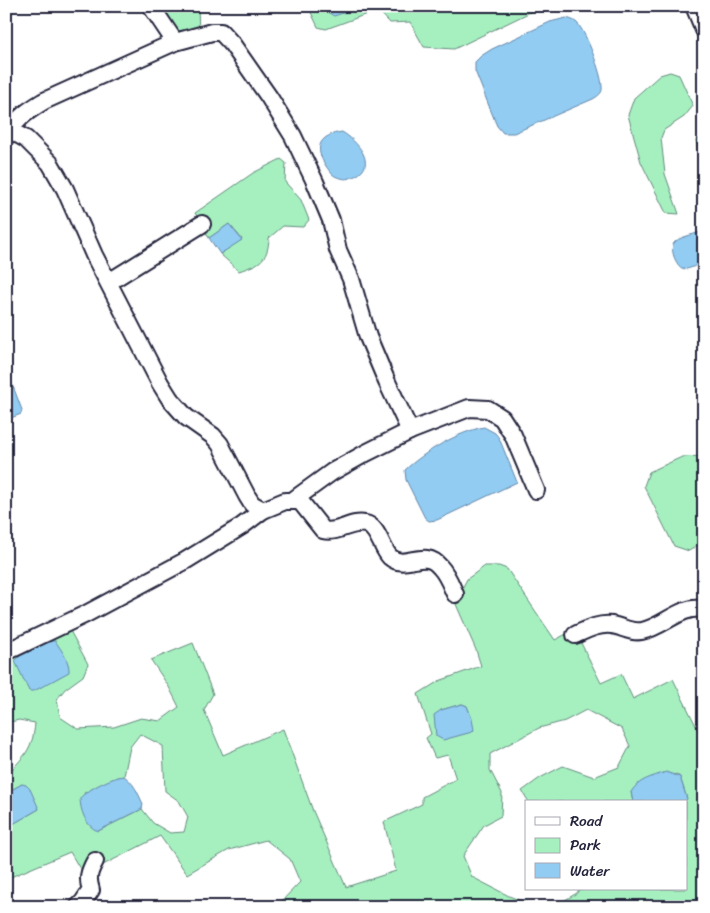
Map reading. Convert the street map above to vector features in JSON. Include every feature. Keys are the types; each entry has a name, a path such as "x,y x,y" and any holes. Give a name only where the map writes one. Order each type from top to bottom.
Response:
{"street":[{"path":"151,6 174,42"},
{"path":"694,6 704,30"},
{"path":"263,510 252,504 216,440 206,430 186,417 170,399 109,282 57,174 37,149 26,139 9,129 31,108 174,42 212,32 220,32 232,44 269,96 292,136 318,190 331,220 338,250 351,279 368,337 410,431"},
{"path":"109,282 202,224"},
{"path":"292,501 332,472 410,431 469,408 488,409 502,418 514,435 536,490"},
{"path":"6,652 86,614 185,561 242,526 263,510 292,501 300,502 323,530 334,531 354,524 367,524 372,528 391,557 397,561 404,562 421,558 429,558 435,561 455,594"},
{"path":"575,635 594,626 605,624 632,631 641,631 651,628 673,616 696,608 704,608"},
{"path":"78,907 91,890 88,880 89,872 95,861"}],"green space":[{"path":"150,6 198,6 199,33 170,38"},
{"path":"308,6 324,6 326,11 349,11 356,6 543,6 454,49 424,47 410,22 390,23 378,10 326,29 318,27"},
{"path":"670,72 679,75 693,106 684,117 664,130 661,138 665,174 679,214 666,213 641,162 628,115 634,98 660,75"},
{"path":"704,137 704,176 700,167 696,140"},
{"path":"281,159 286,163 285,182 301,200 309,220 303,227 283,226 269,238 267,252 264,257 257,264 239,271 220,254 242,239 229,224 209,238 195,213 253,173"},
{"path":"704,456 704,515 702,517 704,541 689,551 674,546 644,486 649,472 682,457"},
{"path":"485,566 499,566 507,569 555,640 570,632 579,639 601,683 621,674 633,699 673,679 702,738 700,746 704,756 704,907 553,907 577,893 578,890 688,890 688,800 686,800 680,777 676,774 631,792 633,800 528,800 522,791 540,778 563,766 594,777 619,767 630,746 622,729 586,710 565,721 539,728 490,754 490,770 502,793 501,816 484,825 463,856 472,877 509,896 537,907 276,907 300,882 290,859 266,840 229,850 187,874 160,836 103,865 80,869 70,852 6,879 6,828 39,809 22,784 6,793 6,775 18,763 30,746 35,723 19,720 6,723 6,644 68,627 88,664 83,676 65,689 57,699 60,717 78,729 114,727 141,718 160,721 179,707 169,687 151,660 193,643 213,694 204,710 223,755 283,729 313,811 346,887 396,871 384,822 422,804 422,797 456,779 448,755 435,758 426,738 431,734 418,694 439,681 481,666 455,602 467,579","holes":["462,704 467,706 472,719 441,710","140,734 163,746 165,791 179,801 188,817 184,832 170,833 153,823 142,809 98,831 84,793 117,777 124,776 130,747"]}],"water":[{"path":"324,6 356,6 349,11 334,16 326,11"},
{"path":"566,18 577,23 589,44 601,81 601,93 593,99 514,133 503,133 497,126 475,71 475,62 492,49 550,22"},
{"path":"342,132 359,147 365,159 365,166 362,171 346,179 332,174 320,153 321,143 324,139"},
{"path":"229,224 242,240 220,254 209,238"},
{"path":"700,232 704,237 704,262 690,268 682,268 673,254 674,243"},
{"path":"6,379 11,381 22,410 21,414 6,420"},
{"path":"484,427 495,433 499,438 517,482 437,520 429,521 425,518 406,480 405,470 422,456 453,438"},
{"path":"50,641 55,641 67,660 69,672 34,691 29,691 15,661 20,656"},
{"path":"462,704 467,706 474,730 443,740 436,736 434,715 441,710"},
{"path":"666,772 680,777 687,799 633,800 631,792 646,779"},
{"path":"124,776 137,792 143,804 142,809 98,831 94,829 84,818 80,798 100,784"},
{"path":"22,784 30,789 39,809 6,828 6,793"}]}
